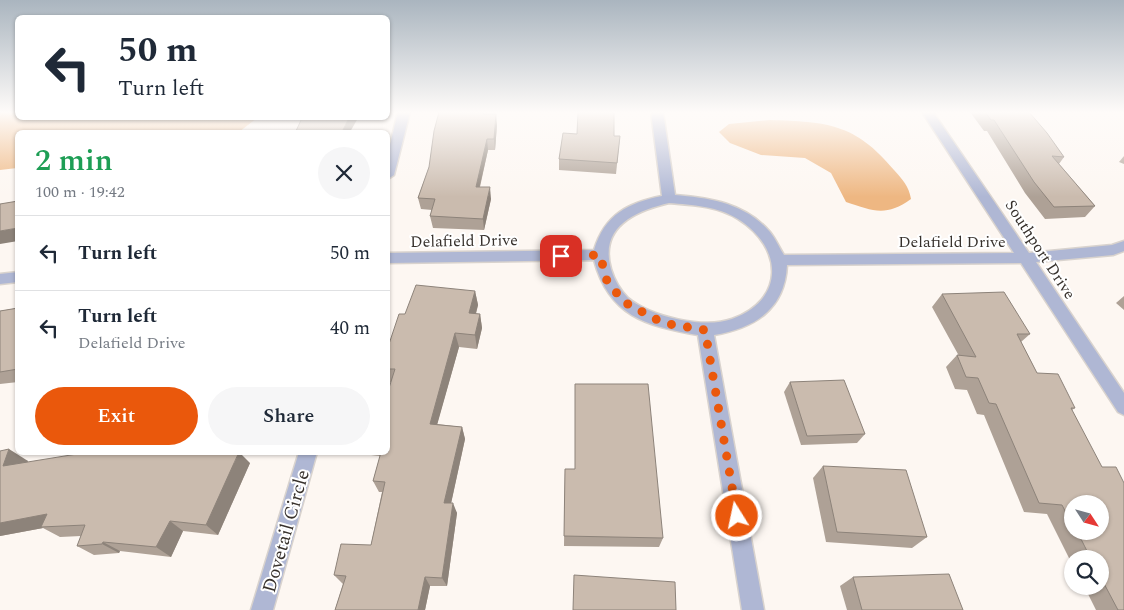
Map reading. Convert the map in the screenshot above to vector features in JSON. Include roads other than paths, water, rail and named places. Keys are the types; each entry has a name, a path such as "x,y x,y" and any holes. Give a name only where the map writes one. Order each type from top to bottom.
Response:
{"street":[{"path":"390,168 397,140"},
{"path":"661,140 669,199"},
{"name":"Southport Drive","path":"947,140 1124,407"},
{"path":"669,199 710,202 743,216 765,235 780,260 779,283 760,312 734,325 705,330 663,323 624,302 607,281 600,255 606,234 613,224 640,206 669,199"},
{"name":"Delafield Drive","path":"780,260 1027,258 1113,250 1124,246"},
{"name":"Delafield Drive","path":"390,258 600,255"},
{"path":"0,280 15,278"},
{"path":"705,330 753,610"},
{"name":"Dovetail Circle","path":"262,610 307,455"}]}
